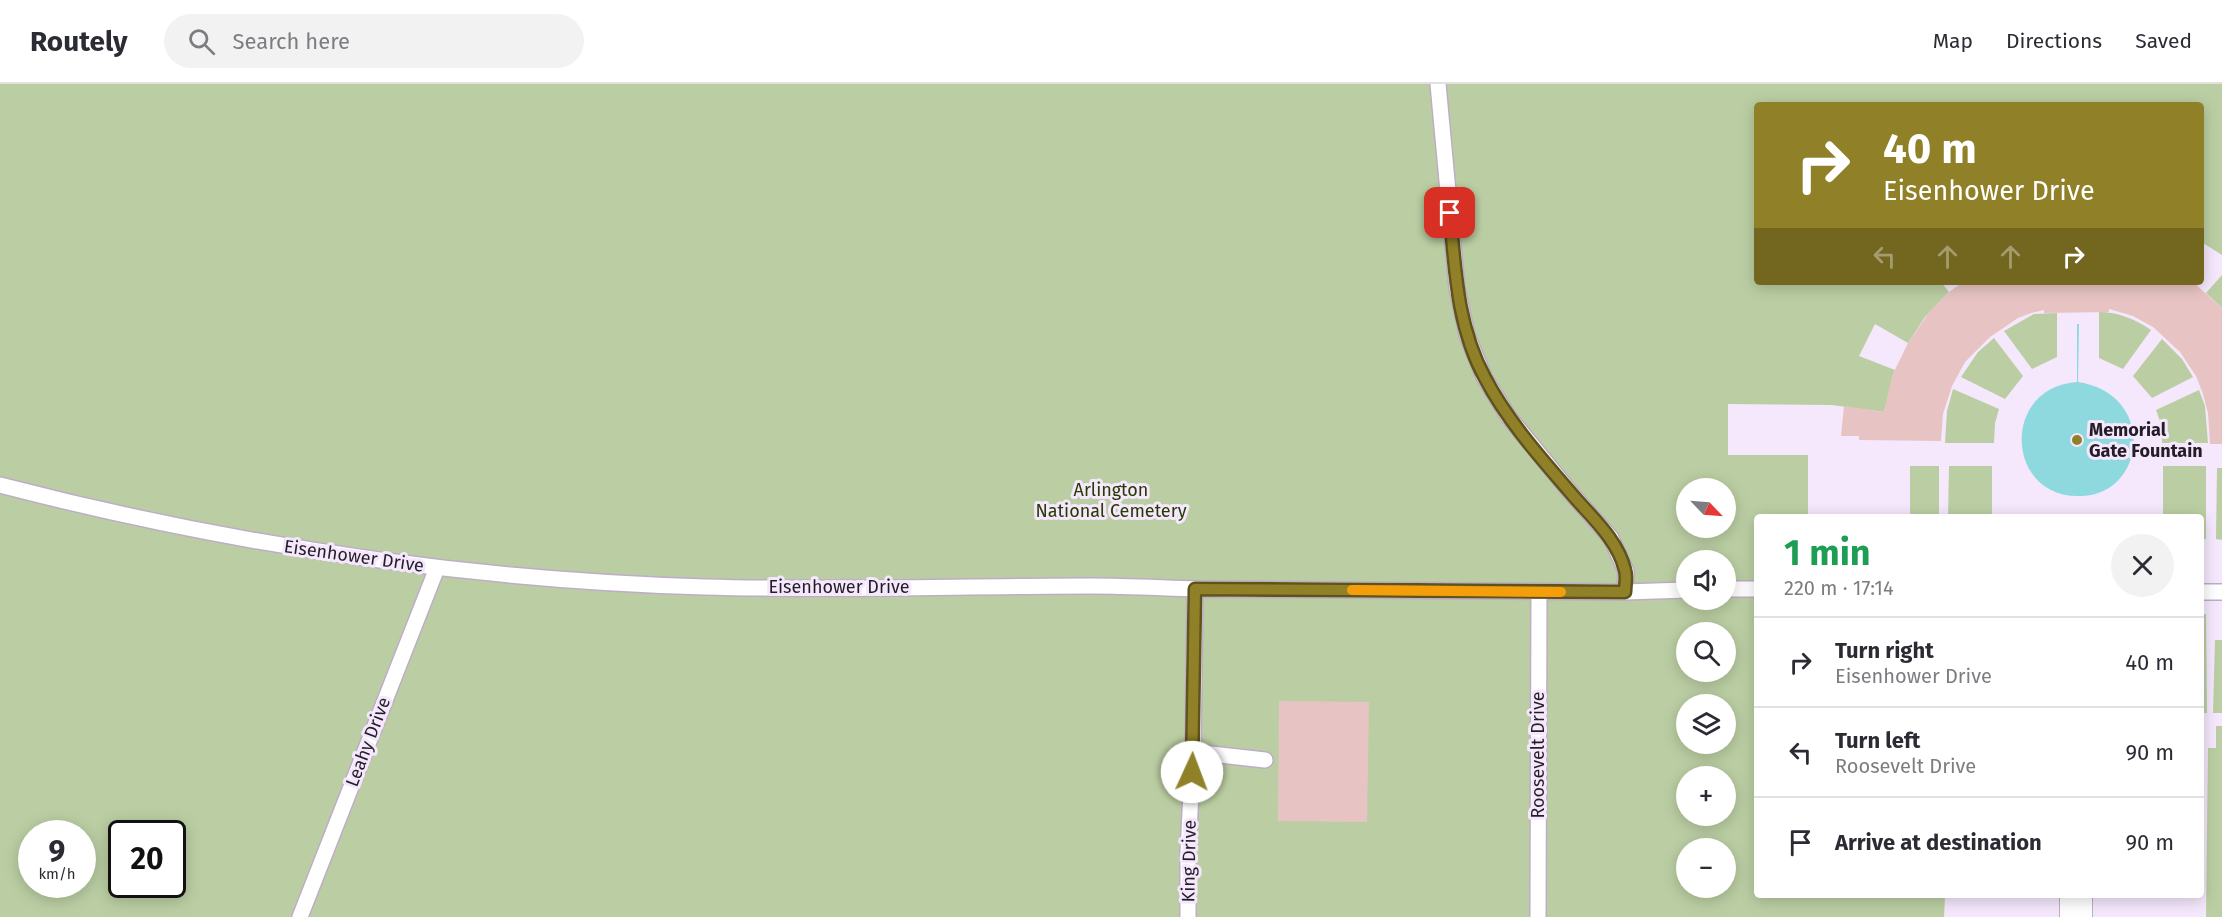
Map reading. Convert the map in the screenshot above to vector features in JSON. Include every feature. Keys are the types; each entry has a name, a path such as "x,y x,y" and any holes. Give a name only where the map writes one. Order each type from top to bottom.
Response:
{"street":[{"path":"2076,898 2076,917"}],"lane":[{"path":"1438,84 1457,288 1467,335 1484,377 1508,416 1611,538 1626,571 1625,592"},
{"name":"Eisenhower Drive","path":"0,485 154,523 237,539 509,576 705,587 1095,586 1539,592 1676,590"},
{"name":"Leahy Drive","path":"300,917 437,568"},
{"name":"King Drive","path":"1188,917 1195,589"},
{"path":"1736,589 1754,589"},
{"name":"Roosevelt Drive","path":"1538,917 1539,592"},
{"path":"2204,592 2222,592"},
{"path":"1193,752 1265,760"}],"green space":[{"name":"Arlington National Cemetery","path":"0,84 2222,84 2222,255 2204,244 2204,102 1754,102 1754,285 1943,285 1949,292 1925,317 1908,343 1875,324 1859,356 1895,370 1884,412 1832,405 1728,404 1728,455 1808,455 1808,514 1754,514 1754,898 1945,898 1944,917 0,917"},
{"path":"2222,275 2222,308 2206,293"},
{"path":"2099,312 2126,317 2151,330 2123,369 2099,358"},
{"path":"2057,313 2057,357 2032,369 2004,331 2034,314"},
{"path":"1994,338 2023,376 2005,399 1961,377 1978,352"},
{"path":"2162,339 2182,359 2193,377 2152,398 2133,376"},
{"path":"1953,389 1999,409 1995,423 1994,443 1945,443 1947,411"},
{"path":"2199,390 2205,406 2208,443 2162,443 2161,424 2156,410"},
{"path":"1910,466 1939,466 1939,514 1910,514"},
{"path":"1949,466 1992,466 1992,514 1948,514"},
{"path":"2163,466 2206,466 2206,539 2204,539 2204,514 2163,514"},
{"path":"2217,468 2222,468 2222,540 2216,539"},
{"path":"2204,614 2206,614 2207,713 2204,713"},
{"path":"2215,640 2222,640 2222,713 2213,713"},
{"path":"2216,726 2222,726 2222,917 2206,917 2208,748 2216,748"}],"shaded area":[{"name":"Memorial Gate Fountain","path":"2077,324 2079,324 2078,382 2103,390 2121,405 2131,423 2134,443 2130,462 2119,479 2103,491 2082,496 2057,492 2038,481 2026,463 2022,442 2024,421 2034,402 2052,388 2077,382"}],"building":[{"path":"1959,285 2196,285 2222,308 2222,444 2210,444 2208,413 2203,394 2196,376 2180,352 2153,327 2133,316 2109,309 2109,312 2044,313 2044,310 2031,313 2018,318 1990,337 1965,362 1952,386 1943,414 1941,441 1859,440 1859,436 1841,436 1844,406 1884,412 1892,376 1908,343 1930,311"},
{"path":"1279,701 1369,702 1367,822 1278,821"}],"slow traffic":[{"path":"1352,590 1561,592"}],"place":[{"name":"Memorial Gate Fountain","path":"2077,440"}],"route":[{"path":"1192,772 1195,589 1625,592 1626,571 1611,538 1508,416 1484,377 1467,335 1461,309 1450,213"}]}
